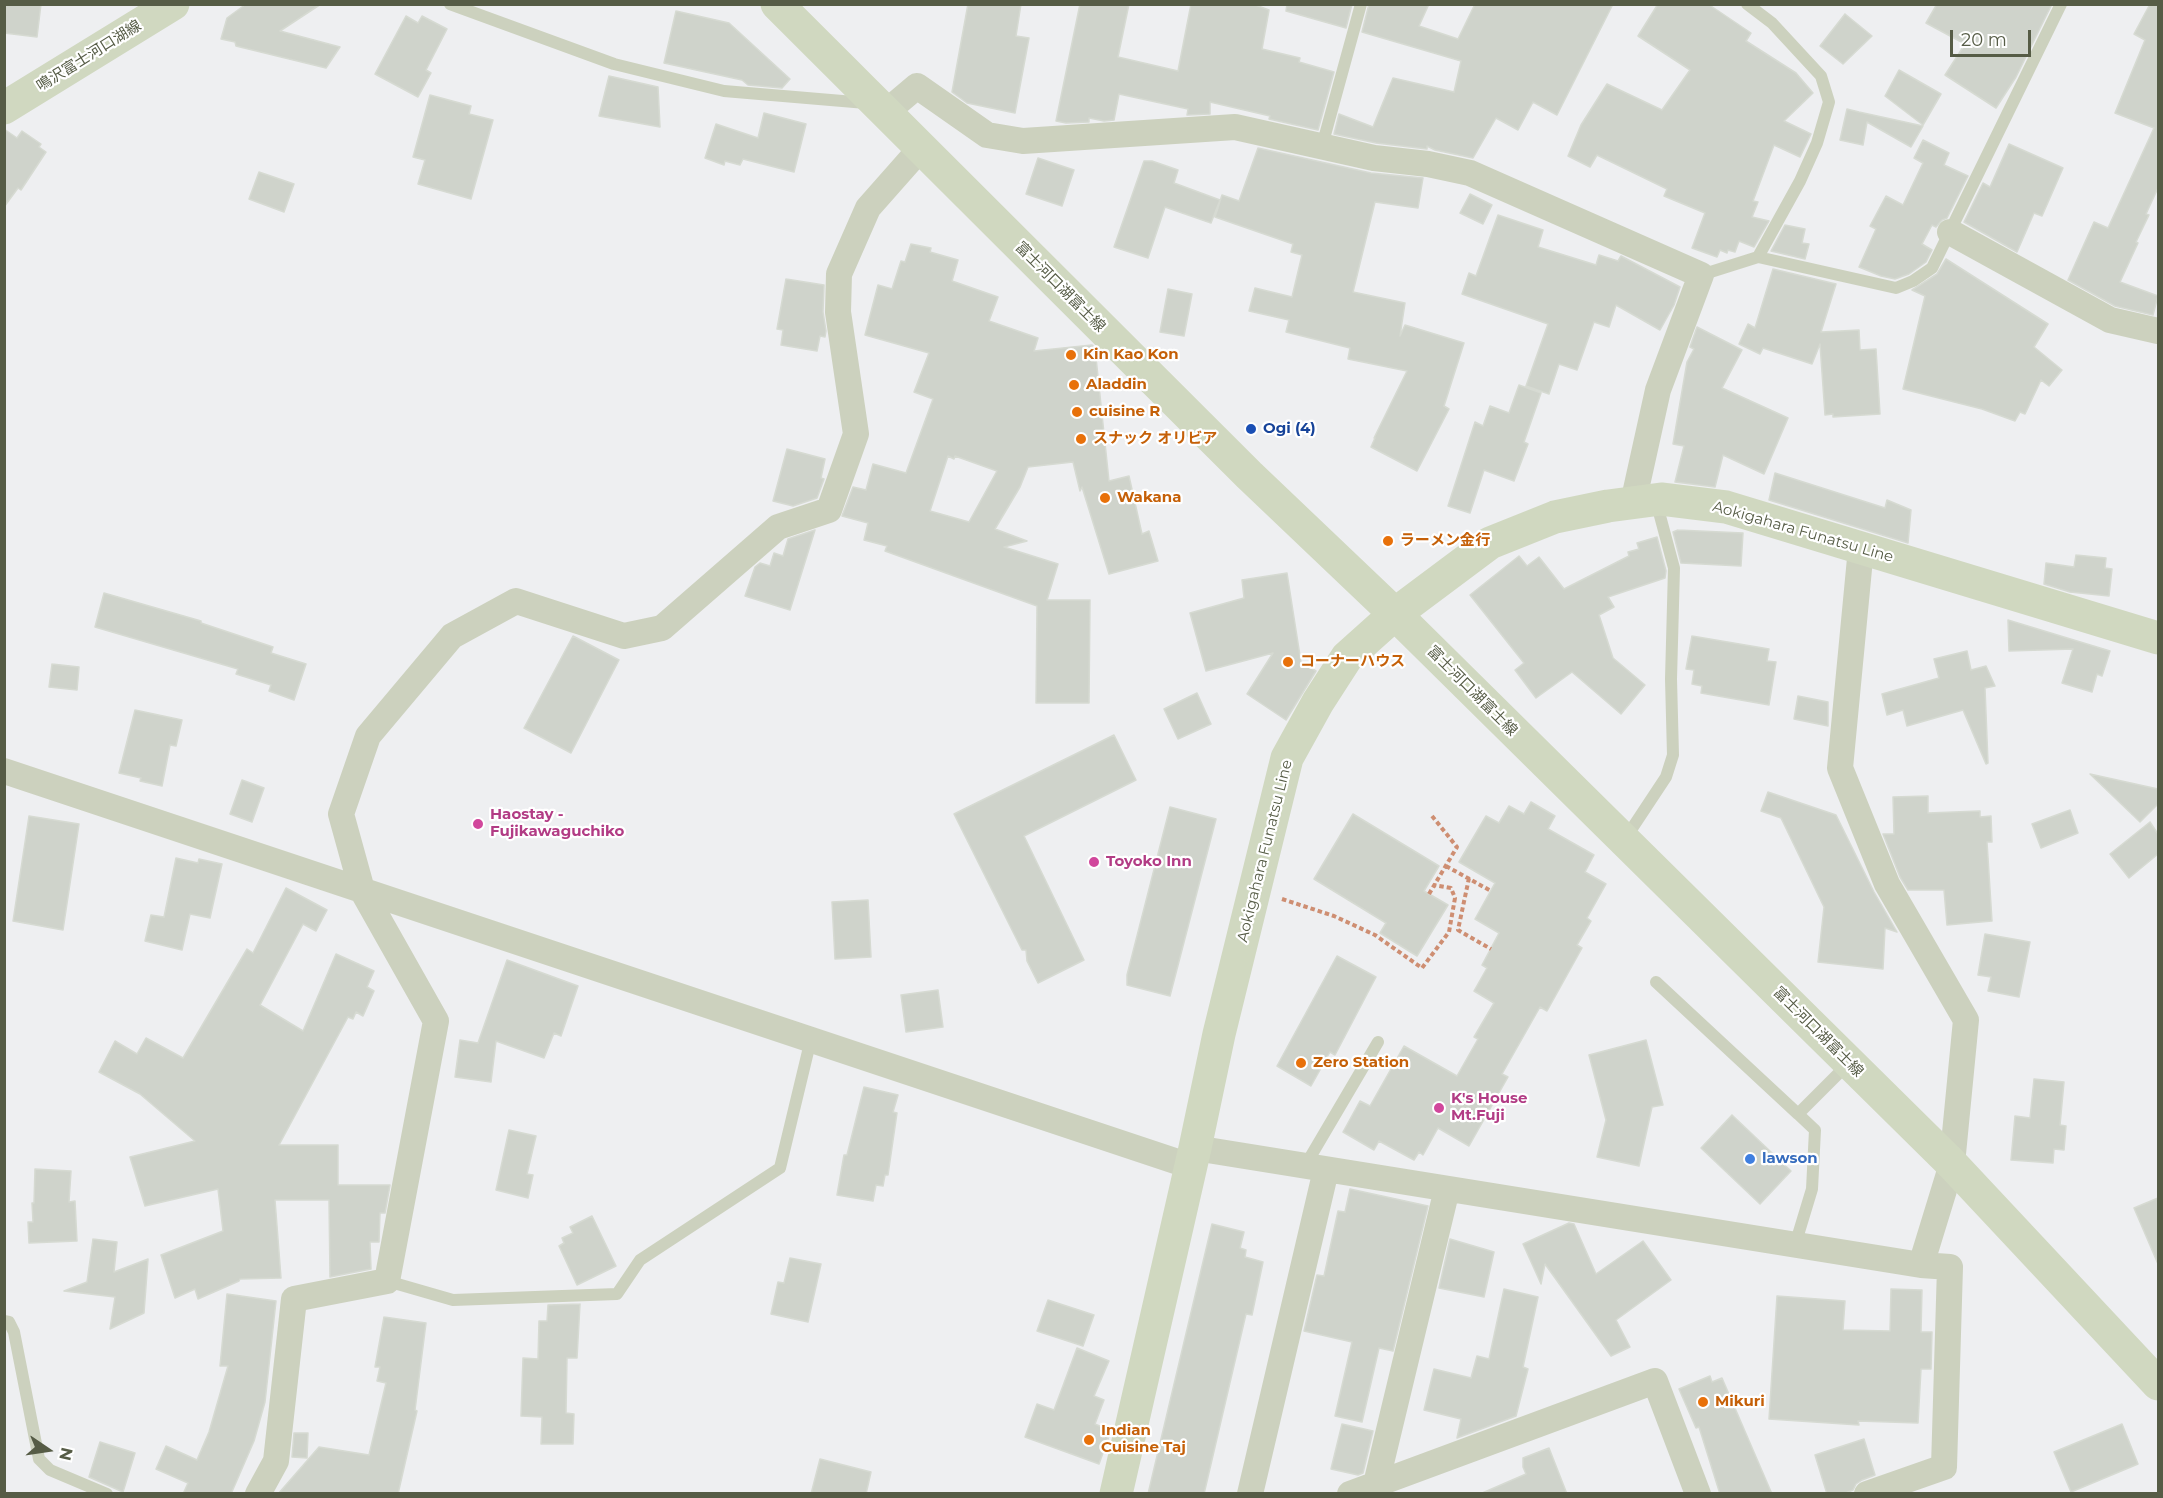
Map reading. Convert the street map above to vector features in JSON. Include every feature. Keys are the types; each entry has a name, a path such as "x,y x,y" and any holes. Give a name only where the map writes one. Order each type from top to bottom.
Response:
{"main road":[{"name":"鳴沢富士河口湖線","path":"4,108 173,4"},
{"name":"富士河口湖富士線","path":"777,4 1249,475 1395,614 1952,1164 2158,1384"},
{"name":"Aokigahara Funatsu Line","path":"1116,1494 1219,1034 1287,758 1318,702 1347,657 1395,614 1490,543 1554,517 1644,501 1726,507 2158,638"}],"street":[{"path":"880,109 917,86 987,135 1023,141 1235,127 1374,158 1428,164 1470,173 1701,275 1658,390 1644,501"},
{"path":"258,1494 276,1461 294,1299 387,1281 436,1021 362,890 341,814 368,736 452,636 516,601 624,636 662,628 778,527 829,510 856,434 838,312 839,274 868,208 921,148"},
{"path":"1950,232 2110,320 2158,331"},
{"path":"1861,548 1840,768 1887,884 1966,1020 1952,1164 1920,1265"},
{"path":"4,771 811,1039 1193,1157 1316,1168 1920,1265 1950,1267 1944,1467 1867,1494"},
{"path":"1250,1494 1316,1168"},
{"path":"1376,1484 1447,1189"},
{"path":"1350,1494 1655,1382 1698,1494"}],"lane":[{"path":"450,4 614,64 724,91 880,109"},
{"path":"1322,146 1361,4"},
{"path":"1747,4 1772,23 1821,76 1829,102 1817,143 1800,181 1758,257"},
{"path":"1701,275 1758,257 1896,288 1913,281 1932,268 2061,4"},
{"path":"1624,841 1666,777 1673,755 1671,679 1674,568 1644,501"},
{"path":"1656,982 1815,1130 1812,1189 1795,1245"},
{"path":"387,1281 453,1300 617,1294 640,1260 780,1168 811,1039"},
{"path":"1316,1168 1378,1042"},
{"path":"1798,1114 1848,1063"},
{"path":"4,1320 9,1322 14,1332 39,1459 50,1470 107,1494"}],"path":[{"path":"1429,894 1457,847 1432,816"},
{"path":"1446,866 1491,891"},
{"path":"1469,878 1458,930 1491,949"},
{"path":"1253,891 1295,903 1355,925 1375,935 1422,968 1449,932 1455,898 1451,888 1434,885"}],"building":[{"path":"4,4 41,4 37,37 4,33"},
{"path":"246,4 321,4 280,31 340,47 326,68 236,46 235,42 221,39 227,18"},
{"path":"968,4 1021,4 1016,36 1029,38 1015,113 967,103 952,92"},
{"path":"1080,4 1129,4 1118,57 1178,71 1191,4 1253,4 1269,10 1262,49 1300,58 1299,62 1334,72 1318,130 1210,102 1210,114 1187,115 1188,109 1119,94 1114,120 1089,118 1089,122 1056,121"},
{"path":"1287,4 1352,4 1346,28 1286,11"},
{"path":"1369,4 1429,4 1419,26 1458,39 1475,4 1613,4 1557,115 1533,102 1518,130 1496,118 1473,158 1435,150 1427,146 1427,149 1376,143 1334,134 1339,114 1373,127 1393,78 1454,92 1461,61 1362,32"},
{"path":"1658,4 1708,4 1751,33 1746,41 1796,73 1813,93 1784,121 1811,134 1800,157 1774,145 1753,201 1758,202 1752,217 1769,221 1754,247 1739,241 1735,252 1728,250 1727,253 1720,250 1717,257 1692,248 1705,213 1664,196 1667,189 1597,155 1590,167 1568,156 1581,125 1607,84 1662,110 1690,70 1638,36"},
{"path":"1937,4 2052,4 2016,77 1996,108 1945,75 1965,44 1926,23"},
{"path":"2150,4 2158,4 2158,188 2146,214 2149,215 2136,242 2138,243 2120,282 2158,296 2153,315 2115,306 2068,280 2094,222 2108,228 2154,128 2115,113 2145,40 2134,34"},
{"path":"676,11 729,23 790,79 782,88 748,85 742,80 664,63"},
{"path":"1845,14 1872,36 1843,64 1820,46"},
{"path":"406,16 418,23 422,16 447,29 426,70 431,73 418,97 375,74"},
{"path":"1899,70 1941,94 1923,125 1885,96"},
{"path":"609,76 658,87 660,127 599,116"},
{"path":"430,95 471,106 469,114 493,120 471,199 418,184 425,160 413,157"},
{"path":"1847,109 1923,126 1911,147 1867,122 1863,145 1840,140"},
{"path":"764,113 806,124 794,172 743,159 740,165 725,161 724,165 705,158 716,124 758,138"},
{"path":"4,129 17,138 22,131 41,144 39,147 46,152 21,190 18,188 4,207"},
{"path":"1923,140 1949,153 1944,165 1968,176 1947,218 1936,227 1932,225 1922,244 1932,250 1926,262 1909,274 1895,279 1881,276 1859,267 1876,229 1870,226 1886,196 1903,205 1923,163 1914,158"},
{"path":"2009,144 2063,168 2042,216 2034,213 2017,252 1964,222 1983,183 1990,187"},
{"path":"1258,148 1371,173 1423,178 1418,208 1375,202 1353,292 1405,303 1400,336 1405,325 1464,343 1444,406 1449,409 1417,471 1371,447 1407,371 1348,359 1350,348 1286,332 1289,320 1249,311 1255,288 1292,297 1302,255 1291,252 1293,244 1215,217 1222,195 1239,201"},
{"path":"1038,158 1074,170 1062,206 1026,194"},
{"path":"1144,161 1152,161 1178,170 1174,183 1220,200 1211,223 1165,207 1148,258 1114,247"},
{"path":"259,172 294,184 284,212 249,199"},
{"path":"1470,194 1492,205 1483,224 1460,213"},
{"path":"1498,215 1543,230 1538,247 1596,265 1599,255 1618,261 1621,256 1680,287 1674,305 1660,330 1616,305 1609,327 1594,322 1577,370 1559,364 1549,394 1526,386 1548,324 1462,294 1469,273 1476,276"},
{"path":"1785,225 1805,229 1802,243 1809,244 1805,259 1771,251"},
{"path":"911,244 931,248 930,252 958,260 952,281 998,297 989,321 1038,338 1034,351 1092,345 1095,348 1109,481 1129,476 1142,534 1149,531 1158,561 1109,574 1082,487 1080,491 1073,462 1028,467 1020,487 995,529 1027,541 1004,547 1058,564 1047,600 1090,600 1089,703 1036,703 1037,606 885,551 887,546 864,540 868,523 842,516 853,487 866,490 873,464 906,473 933,399 914,392 929,353 865,335 878,285 892,289 901,261 905,262","holes":["948,456 954,459 955,456 997,471 969,522 930,511"]},
{"path":"1946,259 2048,324 2034,347 2062,370 2049,386 2041,380 2025,414 2020,412 2015,421 1982,409 1903,389 1925,296 1912,290 1937,274"},
{"path":"1773,269 1836,284 1821,332 1859,330 1860,350 1876,349 1880,414 1833,417 1833,414 1825,415 1820,344 1812,364 1763,348 1760,354 1739,344 1748,324 1755,328"},
{"path":"786,279 824,285 823,312 826,331 825,337 820,336 817,351 781,345 783,330 777,329"},
{"path":"1168,289 1192,294 1184,336 1160,332"},
{"path":"1697,327 1742,350 1722,388 1788,418 1764,474 1723,455 1715,487 1675,482 1684,446 1673,444 1687,362 1694,349 1690,347"},
{"path":"1519,385 1541,393 1524,442 1528,444 1514,481 1484,470 1470,513 1448,506 1475,422 1483,426 1490,406 1509,413"},
{"path":"787,449 825,459 821,478 824,479 817,498 793,506 773,501"},
{"path":"1775,473 1885,508 1887,500 1911,510 1908,543 1769,500"},
{"path":"815,530 790,610 745,596 755,567 760,563 770,566 774,553 783,556 788,539"},
{"path":"1678,530 1743,533 1741,566 1681,563 1673,532"},
{"path":"1657,537 1666,571 1665,578 1608,597 1614,607 1599,615 1613,658 1645,685 1621,714 1572,672 1536,698 1515,670 1524,663 1470,595 1519,556 1527,566 1539,557 1564,589 1629,556 1628,552 1639,549 1637,543"},
{"path":"2076,555 2106,558 2105,568 2112,569 2109,596 2070,592 2044,584 2046,563 2074,567"},
{"path":"1287,573 1301,662 1316,671 1286,720 1247,694 1273,653 1206,671 1190,613 1244,598 1242,580"},
{"path":"104,593 201,621 201,623 273,647 271,653 306,664 294,700 269,691 271,685 236,674 238,669 95,627"},
{"path":"2008,620 2110,651 2102,676 2097,674 2092,692 2062,683 2073,649 2009,651"},
{"path":"573,636 619,660 571,753 524,728"},
{"path":"1692,636 1769,649 1767,661 1776,662 1769,705 1701,693 1702,686 1692,684 1694,670 1686,669"},
{"path":"1967,651 1971,670 1986,666 1995,686 1985,688 1988,763 1986,764 1963,710 1907,726 1903,710 1887,715 1882,694 1939,678 1934,659"},
{"path":"52,664 79,667 77,690 49,687"},
{"path":"1197,693 1211,724 1178,739 1164,709"},
{"path":"1798,696 1828,702 1828,726 1794,719"},
{"path":"135,710 182,720 176,746 170,745 162,786 119,773"},
{"path":"1114,735 1136,780 1024,836 1084,960 1038,983 1027,961 1026,950 1022,950 954,814"},
{"path":"2090,774 2158,789 2158,804 2140,822"},
{"path":"242,780 264,788 252,822 230,814"},
{"path":"1768,792 1836,815 1874,892 1897,932 1885,928 1883,969 1818,962 1824,907 1781,818 1761,811"},
{"path":"1928,796 1928,813 1980,811 1980,817 1991,816 1992,842 1987,842 1992,921 1947,925 1944,890 1908,890 1900,877 1883,834 1894,834 1893,797"},
{"path":"1531,802 1555,816 1548,829 1594,855 1585,872 1606,884 1587,918 1591,921 1577,945 1582,948 1547,1011 1540,1007 1502,1074 1508,1077 1469,1146 1438,1128 1423,1155 1419,1152 1414,1160 1379,1141 1374,1150 1343,1132 1360,1101 1370,1106 1404,1046 1457,1076 1478,1039 1474,1037 1494,1003 1474,991 1487,968 1482,965 1499,933 1475,919 1495,883 1459,862 1486,816 1499,823 1509,806 1524,814"},
{"path":"1170,807 1216,819 1170,996 1127,985 1127,975"},
{"path":"2070,810 2078,833 2041,848 2032,824"},
{"path":"1353,814 1439,866 1424,891 1448,905 1417,956 1380,933 1386,923 1314,879"},
{"path":"29,816 79,824 63,930 13,921"},
{"path":"2150,822 2158,834 2158,854 2129,878 2110,854"},
{"path":"176,858 198,863 199,859 222,864 210,918 190,914 182,950 145,941 151,915 164,917"},
{"path":"286,888 327,910 316,931 303,924 260,1005 303,1031 336,954 374,971 367,987 374,991 363,1016 356,1012 353,1019 348,1017 279,1145 338,1145 338,1185 390,1185 385,1213 380,1213 379,1242 370,1242 371,1269 330,1277 329,1200 275,1200 281,1278 240,1279 198,1299 195,1289 175,1298 161,1255 223,1231 218,1189 145,1206 130,1157 195,1141 140,1094 99,1072 115,1041 137,1054 146,1038 183,1058 247,949 253,953"},
{"path":"868,900 871,957 835,959 832,902"},
{"path":"1985,934 2030,942 2019,997 1988,991 1991,977 1978,975"},
{"path":"1337,956 1376,977 1335,1055 1330,1052 1311,1086 1277,1066"},
{"path":"507,960 578,986 561,1036 554,1033 544,1058 496,1041 491,1082 455,1077 460,1040 478,1043"},
{"path":"938,990 943,1027 906,1032 901,995"},
{"path":"1646,1040 1663,1105 1652,1107 1639,1166 1597,1157 1606,1120 1589,1055"},
{"path":"2034,1079 2064,1082 2060,1125 2066,1126 2064,1150 2054,1149 2053,1163 2011,1160 2015,1116 2030,1118"},
{"path":"864,1087 898,1095 893,1112 897,1113 888,1175 885,1175 883,1186 876,1185 873,1201 837,1195 844,1155 847,1155"},
{"path":"1732,1115 1791,1171 1760,1204 1701,1148"},
{"path":"509,1130 536,1136 527,1174 533,1175 528,1198 496,1190"},
{"path":"35,1169 71,1171 69,1202 75,1201 77,1241 29,1243 28,1222 33,1222"},
{"path":"1350,1189 1428,1206 1393,1351 1379,1348 1362,1422 1335,1416 1352,1342 1304,1331 1317,1275 1324,1276 1338,1211 1345,1212"},
{"path":"2158,1198 2158,1264 2134,1208"},
{"path":"592,1216 616,1266 577,1285 559,1246 564,1243 562,1238 573,1233 570,1227"},
{"path":"1569,1223 1574,1224 1596,1274 1643,1241 1671,1280 1616,1320 1630,1347 1611,1356 1545,1264 1541,1284 1523,1244"},
{"path":"1212,1224 1244,1232 1240,1248 1246,1250 1245,1257 1263,1262 1252,1315 1246,1314 1204,1494 1148,1494"},
{"path":"93,1239 117,1242 114,1272 148,1259 144,1313 110,1329 115,1297 64,1291 87,1282"},
{"path":"1450,1239 1494,1252 1484,1297 1439,1288"},
{"path":"790,1258 821,1264 808,1322 771,1314 778,1282 784,1283"},
{"path":"1504,1289 1538,1297 1523,1367 1528,1369 1516,1416 1457,1438 1461,1419 1424,1410 1434,1369 1471,1378 1477,1356 1489,1359"},
{"path":"1891,1289 1922,1290 1921,1332 1932,1332 1931,1369 1921,1369 1918,1423 1858,1421 1859,1425 1769,1419 1777,1296 1845,1301 1843,1330 1890,1331"},
{"path":"227,1294 276,1301 265,1402 254,1441 231,1494 183,1494 188,1483 156,1469 166,1446 197,1460 209,1432 228,1366 220,1366"},
{"path":"1048,1300 1094,1315 1083,1346 1037,1331"},
{"path":"580,1304 577,1358 567,1358 566,1413 574,1414 573,1444 541,1444 542,1417 521,1416 523,1358 538,1359 539,1321 547,1321 548,1305"},
{"path":"384,1317 426,1323 415,1410 417,1411 398,1494 278,1494 319,1447 369,1455 386,1383 377,1381 380,1367 375,1367"},
{"path":"1077,1348 1109,1361 1094,1396 1104,1400 1095,1424 1111,1431 1099,1464 1025,1437 1037,1404 1054,1410"},
{"path":"1710,1376 1712,1382 1722,1378 1772,1494 1720,1494 1699,1427 1696,1428 1679,1389"},
{"path":"1342,1424 1373,1431 1363,1473 1358,1475 1331,1469"},
{"path":"2122,1424 2138,1464 2071,1492 2054,1452"},
{"path":"294,1433 308,1433 307,1458 292,1457"},
{"path":"1864,1439 1875,1475 1862,1480 1853,1490 1843,1494 1827,1494 1815,1455"},
{"path":"100,1442 135,1453 123,1492 89,1477"},
{"path":"1549,1448 1567,1494 1480,1494 1526,1474 1523,1458"},
{"path":"820,1459 871,1472 866,1494 811,1494"}],"place":[{"name":"Kin Kao Kon","path":"1071,355"},
{"name":"Aladdin","path":"1074,385"},
{"name":"cuisine R","path":"1077,412"},
{"name":"Ogi (4)","path":"1251,429"},
{"name":"スナック オリビア","path":"1081,439"},
{"name":"Wakana","path":"1105,498"},
{"name":"ラーメン金行","path":"1388,541"},
{"name":"コーナーハウス","path":"1288,662"},
{"name":"Haostay - Fujikawaguchiko","path":"478,824"},
{"name":"Toyoko Inn","path":"1094,862"},
{"name":"Zero Station","path":"1301,1063"},
{"name":"K's House Mt.Fuji","path":"1439,1108"},
{"name":"lawson","path":"1750,1159"},
{"name":"Mikuri","path":"1703,1402"},
{"name":"Indian Cuisine Taj","path":"1089,1440"}]}
